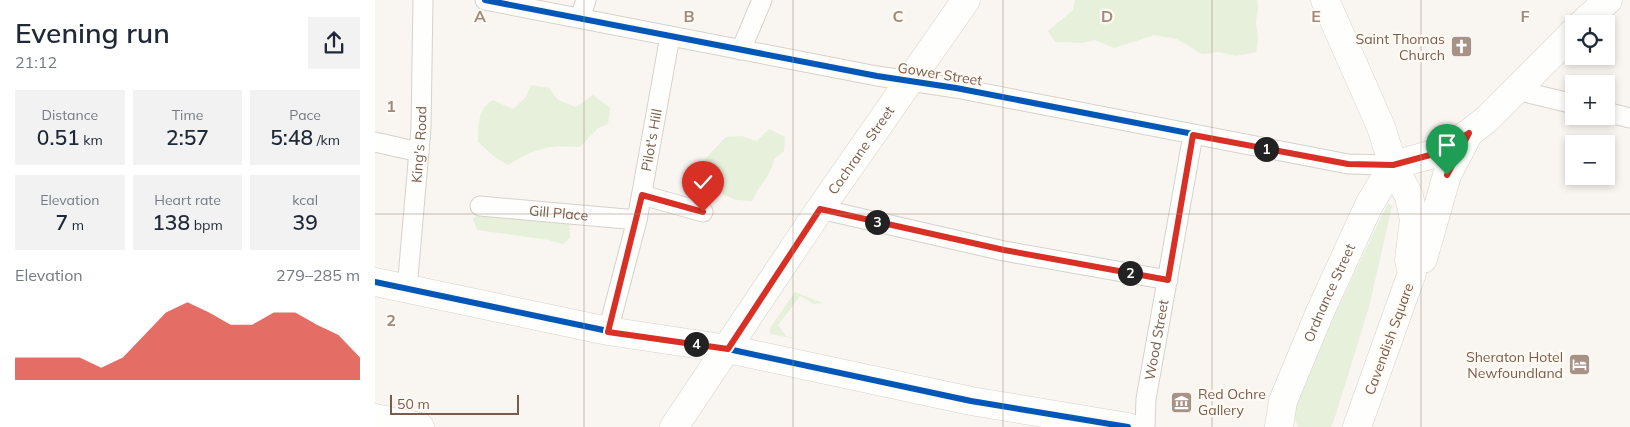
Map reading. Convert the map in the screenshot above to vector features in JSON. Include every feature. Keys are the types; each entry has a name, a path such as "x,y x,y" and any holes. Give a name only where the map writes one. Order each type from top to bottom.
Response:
{"street":[{"name":"King's Road","path":"407,290 419,152 423,0"},
{"name":"Gower Street","path":"485,0 1348,164 1393,165"},
{"path":"579,18 586,0"},
{"path":"741,50 762,0"},
{"name":"Cochrane Street","path":"674,427 820,209 912,81 966,0"},
{"name":"Cavendish Square","path":"1325,0 1381,128 1393,165 1411,202 1414,231 1409,260 1412,274 1357,427"},
{"path":"1592,15 1608,0"},
{"name":"Pilot's Hill","path":"608,332 637,220 670,36"},
{"path":"1393,165 1430,155 1447,148 1469,133 1565,41"},
{"path":"1516,90 1565,102"},
{"path":"1615,114 1630,118"},
{"path":"1412,274 1421,265 1447,175 1469,133"},
{"name":"Wood Street","path":"1145,427 1146,399 1193,135"},
{"path":"375,142 419,152"},
{"name":"Ordnance Street","path":"1279,427 1283,401 1320,312 1369,205 1393,165"},
{"path":"642,195 703,212"},
{"name":"Gill Place","path":"480,206 637,220"},
{"path":"820,209 1004,250 1168,280"},
{"path":"375,282 608,332 728,349 971,401 1128,427"},
{"path":"375,418 420,427"}],"green space":[{"path":"1075,0 1257,0 1256,24 1258,40 1256,52 1236,56 1219,52 1202,54 1177,39 1154,35 1114,48 1095,40 1082,43 1055,42 1048,31 1073,10"},
{"path":"531,85 549,88 558,100 576,107 593,95 610,108 608,124 598,128 580,147 559,146 534,151 508,165 496,158 478,142 481,113 493,100 513,109 525,98"},
{"path":"769,129 785,137 784,151 774,159 770,170 752,201 736,200 720,193 719,189 703,172 705,159 726,137 742,136 757,141"},
{"path":"1388,203 1392,206 1369,307 1334,420 1331,427 1298,427 1293,413 1308,371"},
{"path":"480,212 569,221 570,238 563,244 549,240 477,230 473,219"},
{"path":"795,292 823,303 814,304 800,296 778,325 786,336 797,339 770,334 770,328"}],"cycle path":[{"path":"485,0 1348,164 1393,165"},
{"path":"375,282 608,331 728,349 971,401 1128,427"}],"place":[{"name":"Saint Thomas Church","path":"1461,47"},
{"name":"Sheraton Hotel Newfoundland","path":"1579,365"},
{"name":"Red Ochre Gallery","path":"1182,402"}],"route":[{"path":"703,212 642,195 637,220 616,293 608,332 728,349 820,209 1004,250 1168,280 1193,135 1348,164 1393,165 1424,157 1447,148 1469,133 1447,175"}]}
